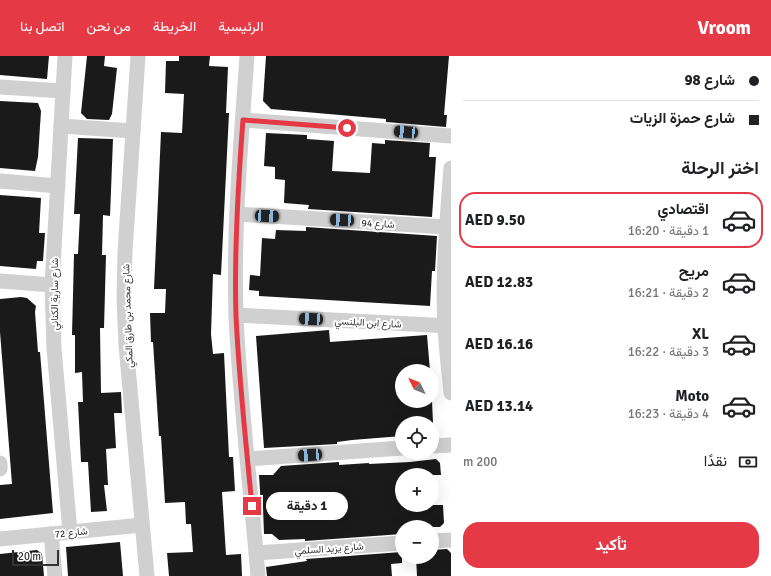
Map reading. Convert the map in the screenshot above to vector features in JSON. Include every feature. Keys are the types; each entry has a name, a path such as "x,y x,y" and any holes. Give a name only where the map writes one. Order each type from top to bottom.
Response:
{"street":[{"name":"شارع سارية الكناني","path":"65,56 52,285 54,348 70,532"},
{"name":"شارع محمد بن طارق المكي","path":"138,56 125,252 124,298 126,345 146,576"},
{"path":"247,56 237,214 236,315 240,388 258,576"},
{"path":"0,87 63,91"},
{"path":"243,120 451,136"},
{"path":"61,126 133,131"},
{"path":"451,168 445,260 451,393"},
{"path":"0,181 58,186"},
{"name":"شارع 94","path":"237,214 447,227"},
{"path":"0,281 52,285"},
{"name":"شارع ابن البلنسي","path":"236,315 448,326"},
{"path":"439,446 451,445"},
{"path":"248,460 395,449"},
{"path":"0,463 0,469"},
{"name":"شارع 72","path":"0,540 142,525"},
{"path":"51,534 56,576"},
{"path":"439,541 451,540"},
{"name":"شارع يزيد السلمي","path":"256,553 395,543"}],"building":[{"path":"0,56 49,56 47,79 0,75"},
{"path":"87,56 105,56 104,66 117,68 112,114 109,120 87,119 81,113"},
{"path":"179,56 210,56 209,66 228,67 226,113 229,113 221,275 213,274 211,334 213,354 224,353 229,457 233,457 235,491 222,492 226,555 241,554 242,576 169,576 167,553 193,552 191,524 186,524 185,502 165,503 153,342 151,342 150,313 165,313 166,289 154,289 161,132 182,133 184,94 165,93 166,61 179,61"},
{"path":"266,56 449,56 444,115 447,115 446,127 386,122 386,119 271,109 263,101"},
{"path":"0,101 38,103 41,111 38,157 35,171 0,168"},
{"path":"266,133 307,135 307,139 334,141 332,171 370,173 372,143 385,144 385,140 430,143 429,157 436,157 432,217 308,209 309,205 284,203 285,180 275,179 275,167 264,166"},
{"path":"78,138 113,139 110,216 103,215 102,255 106,255 104,328 100,328 101,393 121,392 122,413 114,413 116,448 106,449 108,485 104,485 107,511 91,512 88,462 81,462 78,402 83,402 82,372 75,373 75,335 72,335 74,254 78,254 80,214 74,214"},
{"path":"0,195 41,198 39,233 45,233 43,261 37,261 36,269 0,266"},
{"path":"306,227 437,236 435,271 432,271 430,306 259,296 259,291 249,290 250,275 260,276 262,238 275,239 276,230 306,231"},
{"path":"21,297 27,298 36,306 35,312 38,352 40,352 53,513 0,519 0,485 12,484 0,332 0,299"},
{"path":"329,330 330,342 427,335 429,364 395,364 395,408 432,408 433,416 395,416 395,437 352,440 337,442 337,444 264,448 256,336"},
{"path":"437,460 440,463 441,475 439,475 439,468 395,468 395,512 439,512 439,505 443,505 444,523 440,527 439,520 395,520 395,535 305,541 305,539 279,540 272,534 264,534 263,507 261,507 259,475 273,475 281,466 339,462 339,465"},
{"path":"120,542 123,576 68,576 66,547"},
{"path":"447,549 451,553 451,576 417,576 416,564 439,564 439,550"},
{"path":"37,550 42,554 44,576 0,576 0,554"},
{"path":"395,553 395,564 391,564 392,576 267,576 266,567 307,561 306,559"}],"route":[{"path":"252,506 240,388 236,315 237,214 243,120 347,128"}]}
